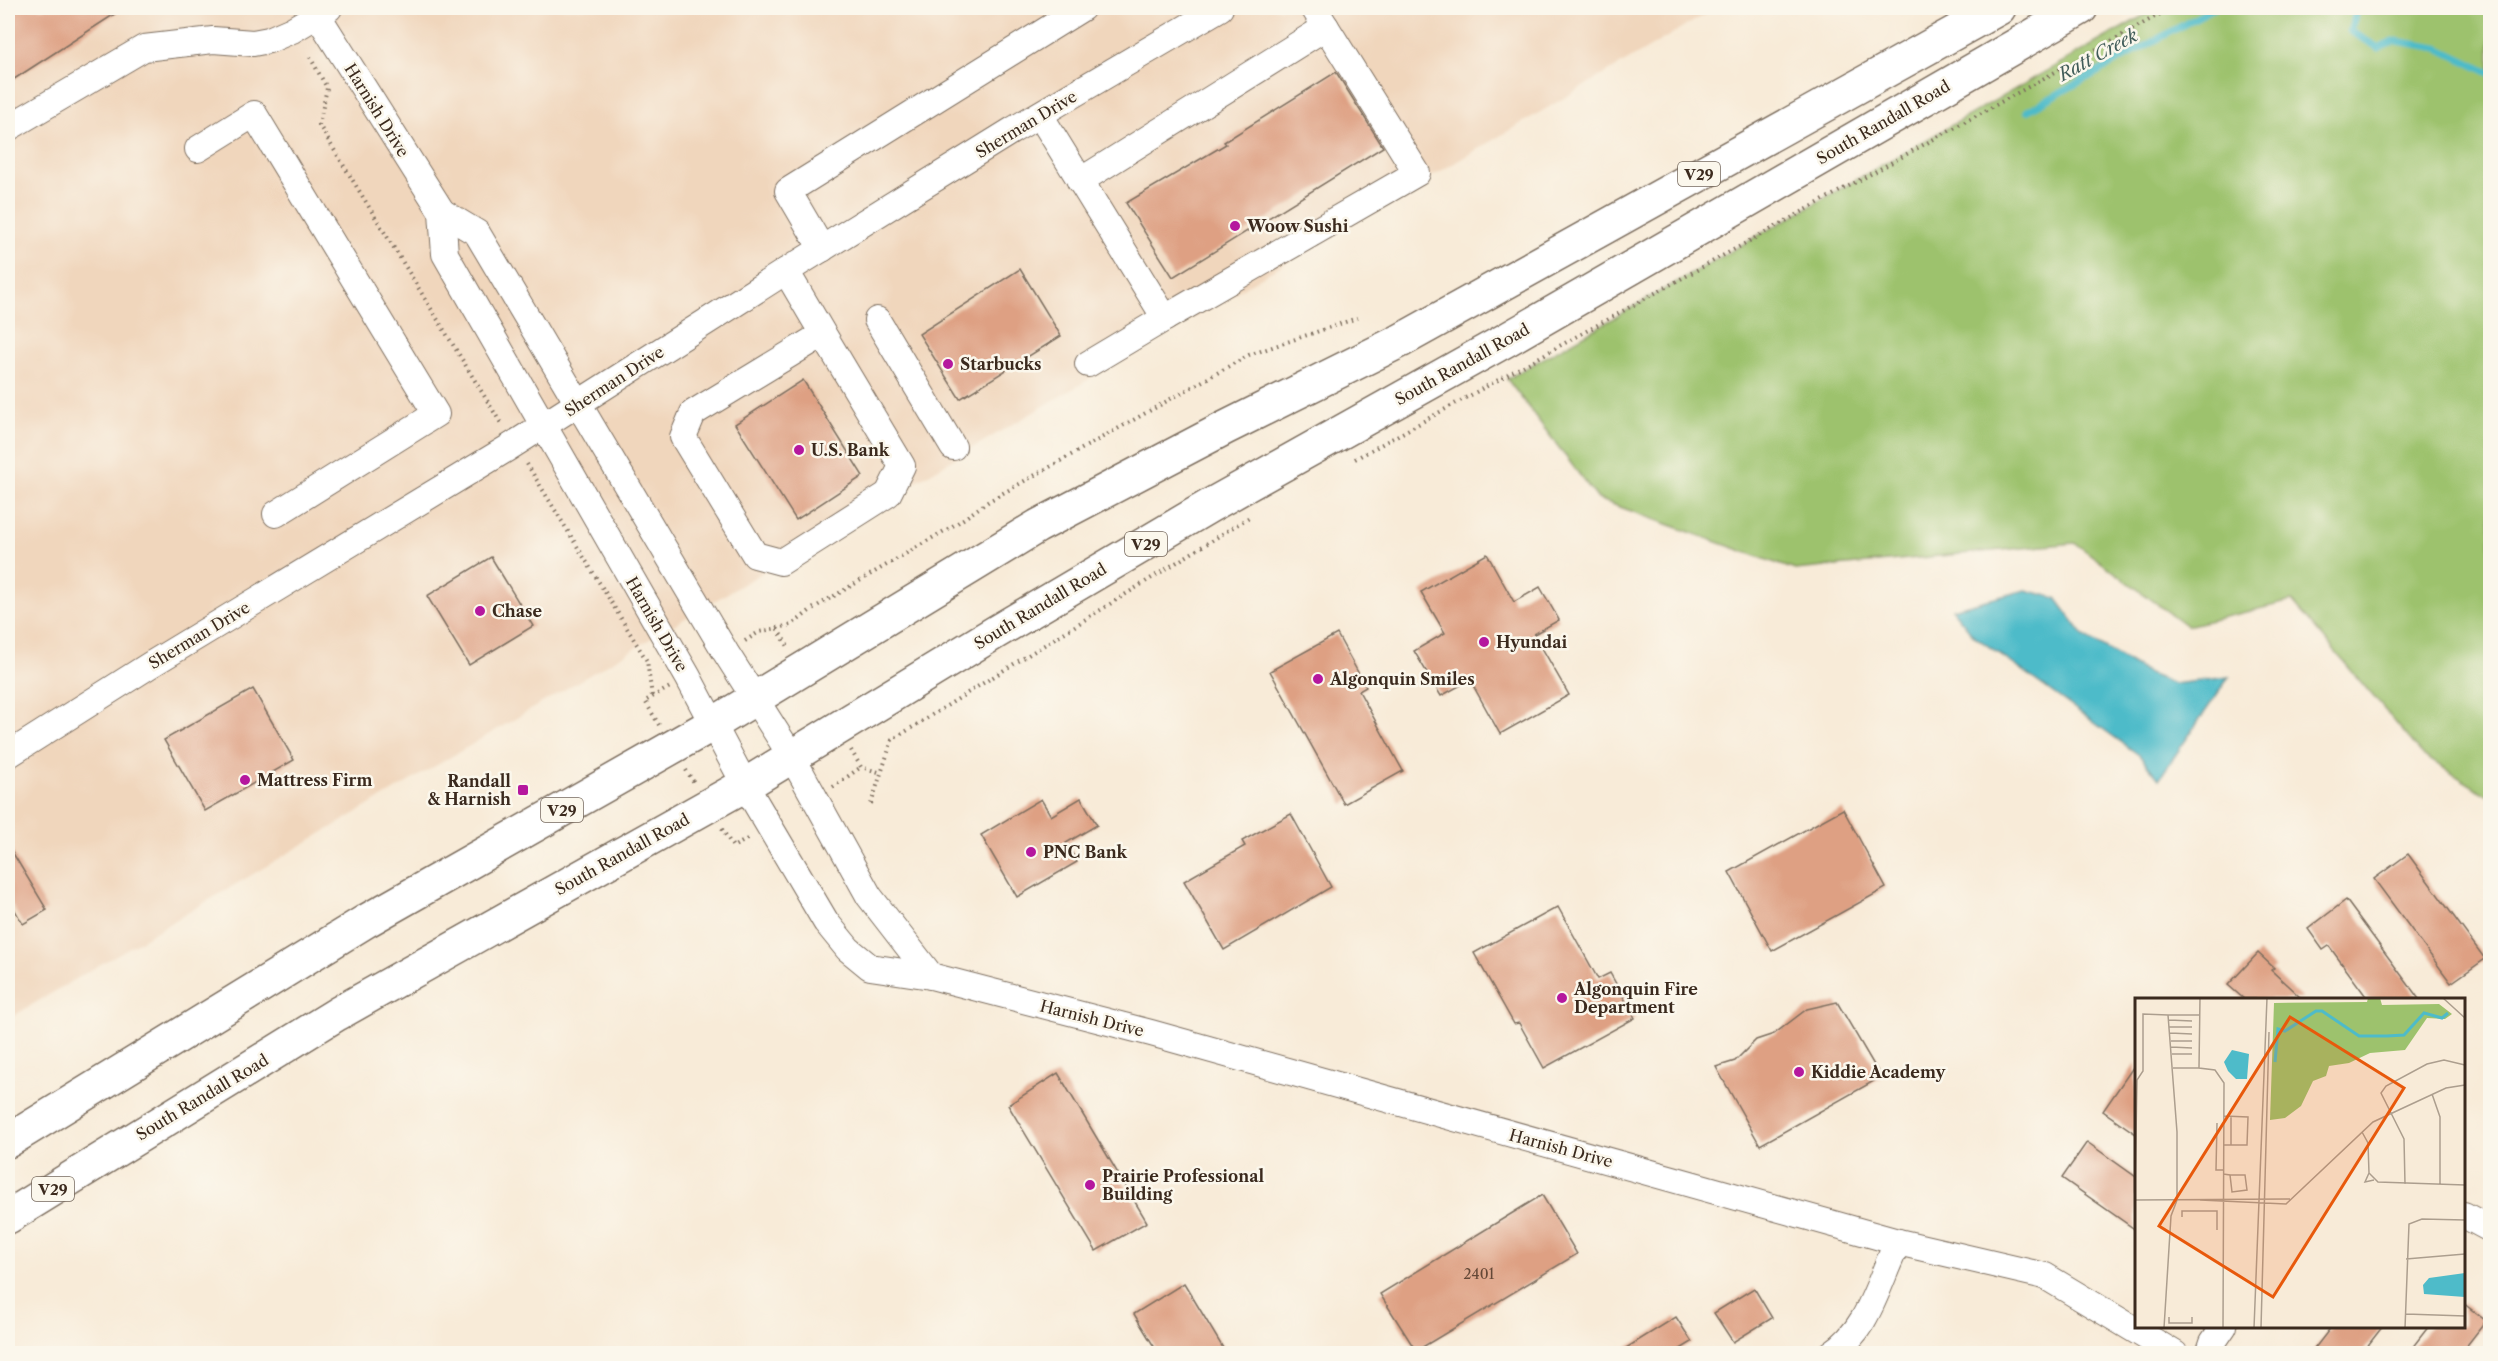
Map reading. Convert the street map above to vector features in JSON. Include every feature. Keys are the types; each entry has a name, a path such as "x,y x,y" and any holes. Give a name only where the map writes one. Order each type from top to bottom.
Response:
{"main road":[{"name":"V29","path":"8,1141 366,921 714,724 1038,526 1225,428 1400,341 1999,8"},
{"name":"South Randall Road","path":"8,1217 338,1014 746,785 996,632 1193,516 1506,340 2081,8"}],"street":[{"path":"822,249 788,191 1083,8"},
{"name":"Sherman Drive","path":"8,755 150,665 544,426 786,271 1220,8"},
{"path":"8,128 144,48 213,40 253,43 269,40 320,10"},
{"name":"Harnish Drive","path":"320,10 442,212 445,254 714,724 746,785 826,922 848,948 870,967 931,976 1150,1033 1898,1242 2045,1276 2175,1353"},
{"path":"1080,180 1320,17 1417,173 1088,364"},
{"path":"198,149 254,114 436,414 276,514"},
{"path":"1040,115 1165,318"},
{"name":"Harnish Drive","path":"442,212 477,233 726,652 792,757 870,896 931,976"},
{"path":"786,271 902,466 888,494 781,562 755,555 684,437 693,414 823,334"},
{"path":"877,320 953,447"},
{"path":"2465,1216 2490,1229"},
{"path":"1831,1353 1840,1348 1863,1324 1898,1242"},
{"path":"2209,1353 2223,1328"}],"path":[{"path":"1353,460 2171,8"},
{"path":"310,57 327,88 319,125 647,661 652,696"},
{"path":"777,628 792,625 812,609 956,524 989,501 1249,355 1357,318"},
{"path":"872,804 892,740 1258,512"},
{"path":"861,767 882,773"}],"shaded area":[{"path":"8,8 1716,8 8,1019"}],"green space":[{"path":"2157,8 2490,8 2490,797 2424,756 2292,601 2187,626 2075,543 1795,570 1598,499 1507,379"}],"water":[{"path":"2026,590 2056,598 2084,636 2149,674 2174,684 2229,677 2159,779 2139,755 1973,635 1952,609"}],"building":[{"path":"8,8 124,8 8,83"},
{"path":"1336,72 1383,147 1173,277 1126,203 1226,144 1224,142"},
{"path":"1020,269 1061,336 960,399 919,334"},
{"name":"U.S. Bank","path":"803,380 863,476 796,520 735,424"},
{"name":"Hyundai","path":"1487,554 1514,602 1540,587 1559,620 1534,634 1569,695 1500,734 1470,680 1441,696 1414,651 1445,633 1421,592"},
{"name":"Chase","path":"491,557 533,626 469,665 427,596"},
{"path":"1337,634 1366,687 1359,691 1403,771 1344,804 1270,671"},
{"path":"253,689 294,760 205,811 164,740"},
{"name":"PNC Bank","path":"1081,798 1097,825 1066,843 1077,862 1017,897 981,835 1041,799 1051,816"},
{"path":"1843,809 1886,888 1772,951 1729,872"},
{"path":"1291,814 1331,887 1224,950 1184,881 1245,846 1242,841"},
{"path":"8,845 47,910 23,924 8,898"},
{"path":"2408,854 2485,959 2451,983 2374,879"},
{"path":"2346,900 2418,998 2367,998 2329,946 2323,950 2308,929"},
{"name":"Algonquin Fire Department","path":"1558,907 1598,979 1610,973 1635,1018 1544,1068 1519,1023 1514,1024 1474,953"},
{"path":"2258,953 2274,968 2271,970 2301,998 2243,998 2228,985"},
{"name":"Kiddie Academy","path":"1837,1002 1881,1077 1760,1145 1716,1067 1735,1061 1756,1040 1774,1034 1807,1009"},
{"path":"2135,1064 2135,1133 2103,1111"},
{"name":"Prairie Professional Building","path":"1058,1073 1147,1222 1096,1251 1008,1105"},
{"path":"2087,1142 2135,1176 2135,1229 2062,1178"},
{"path":"1542,1195 1577,1254 1416,1351 1380,1294"},
{"path":"1184,1283 1226,1353 1158,1353 1134,1314"},
{"path":"1754,1288 1772,1318 1733,1342 1714,1313"},
{"path":"2465,1305 2486,1321 2461,1353 2408,1353 2427,1328 2465,1328"},
{"path":"1676,1317 1692,1342 1674,1353 1618,1353"},
{"path":"2330,1328 2381,1328 2362,1353 2311,1353"}],"waterway":[{"name":"Ratt Creek","path":"2027,111 2214,8"},
{"name":"Ratt Creek","path":"2362,8 2356,13 2350,31 2379,48 2396,41 2438,48 2490,73"}],"place":[{"name":"Woow Sushi","path":"1235,226"},
{"name":"Starbucks","path":"948,364"},
{"name":"U.S. Bank","path":"799,450"},
{"name":"Chase","path":"480,611"},
{"name":"Hyundai","path":"1484,642"},
{"name":"Algonquin Smiles","path":"1318,679"},
{"name":"Mattress Firm","path":"245,780"},
{"name":"Randall & Harnish","path":"523,790"},
{"name":"PNC Bank","path":"1031,852"},
{"name":"Algonquin Fire Department","path":"1562,998"},
{"name":"Kiddie Academy","path":"1799,1072"},
{"name":"Prairie Professional Building","path":"1090,1185"}]}
